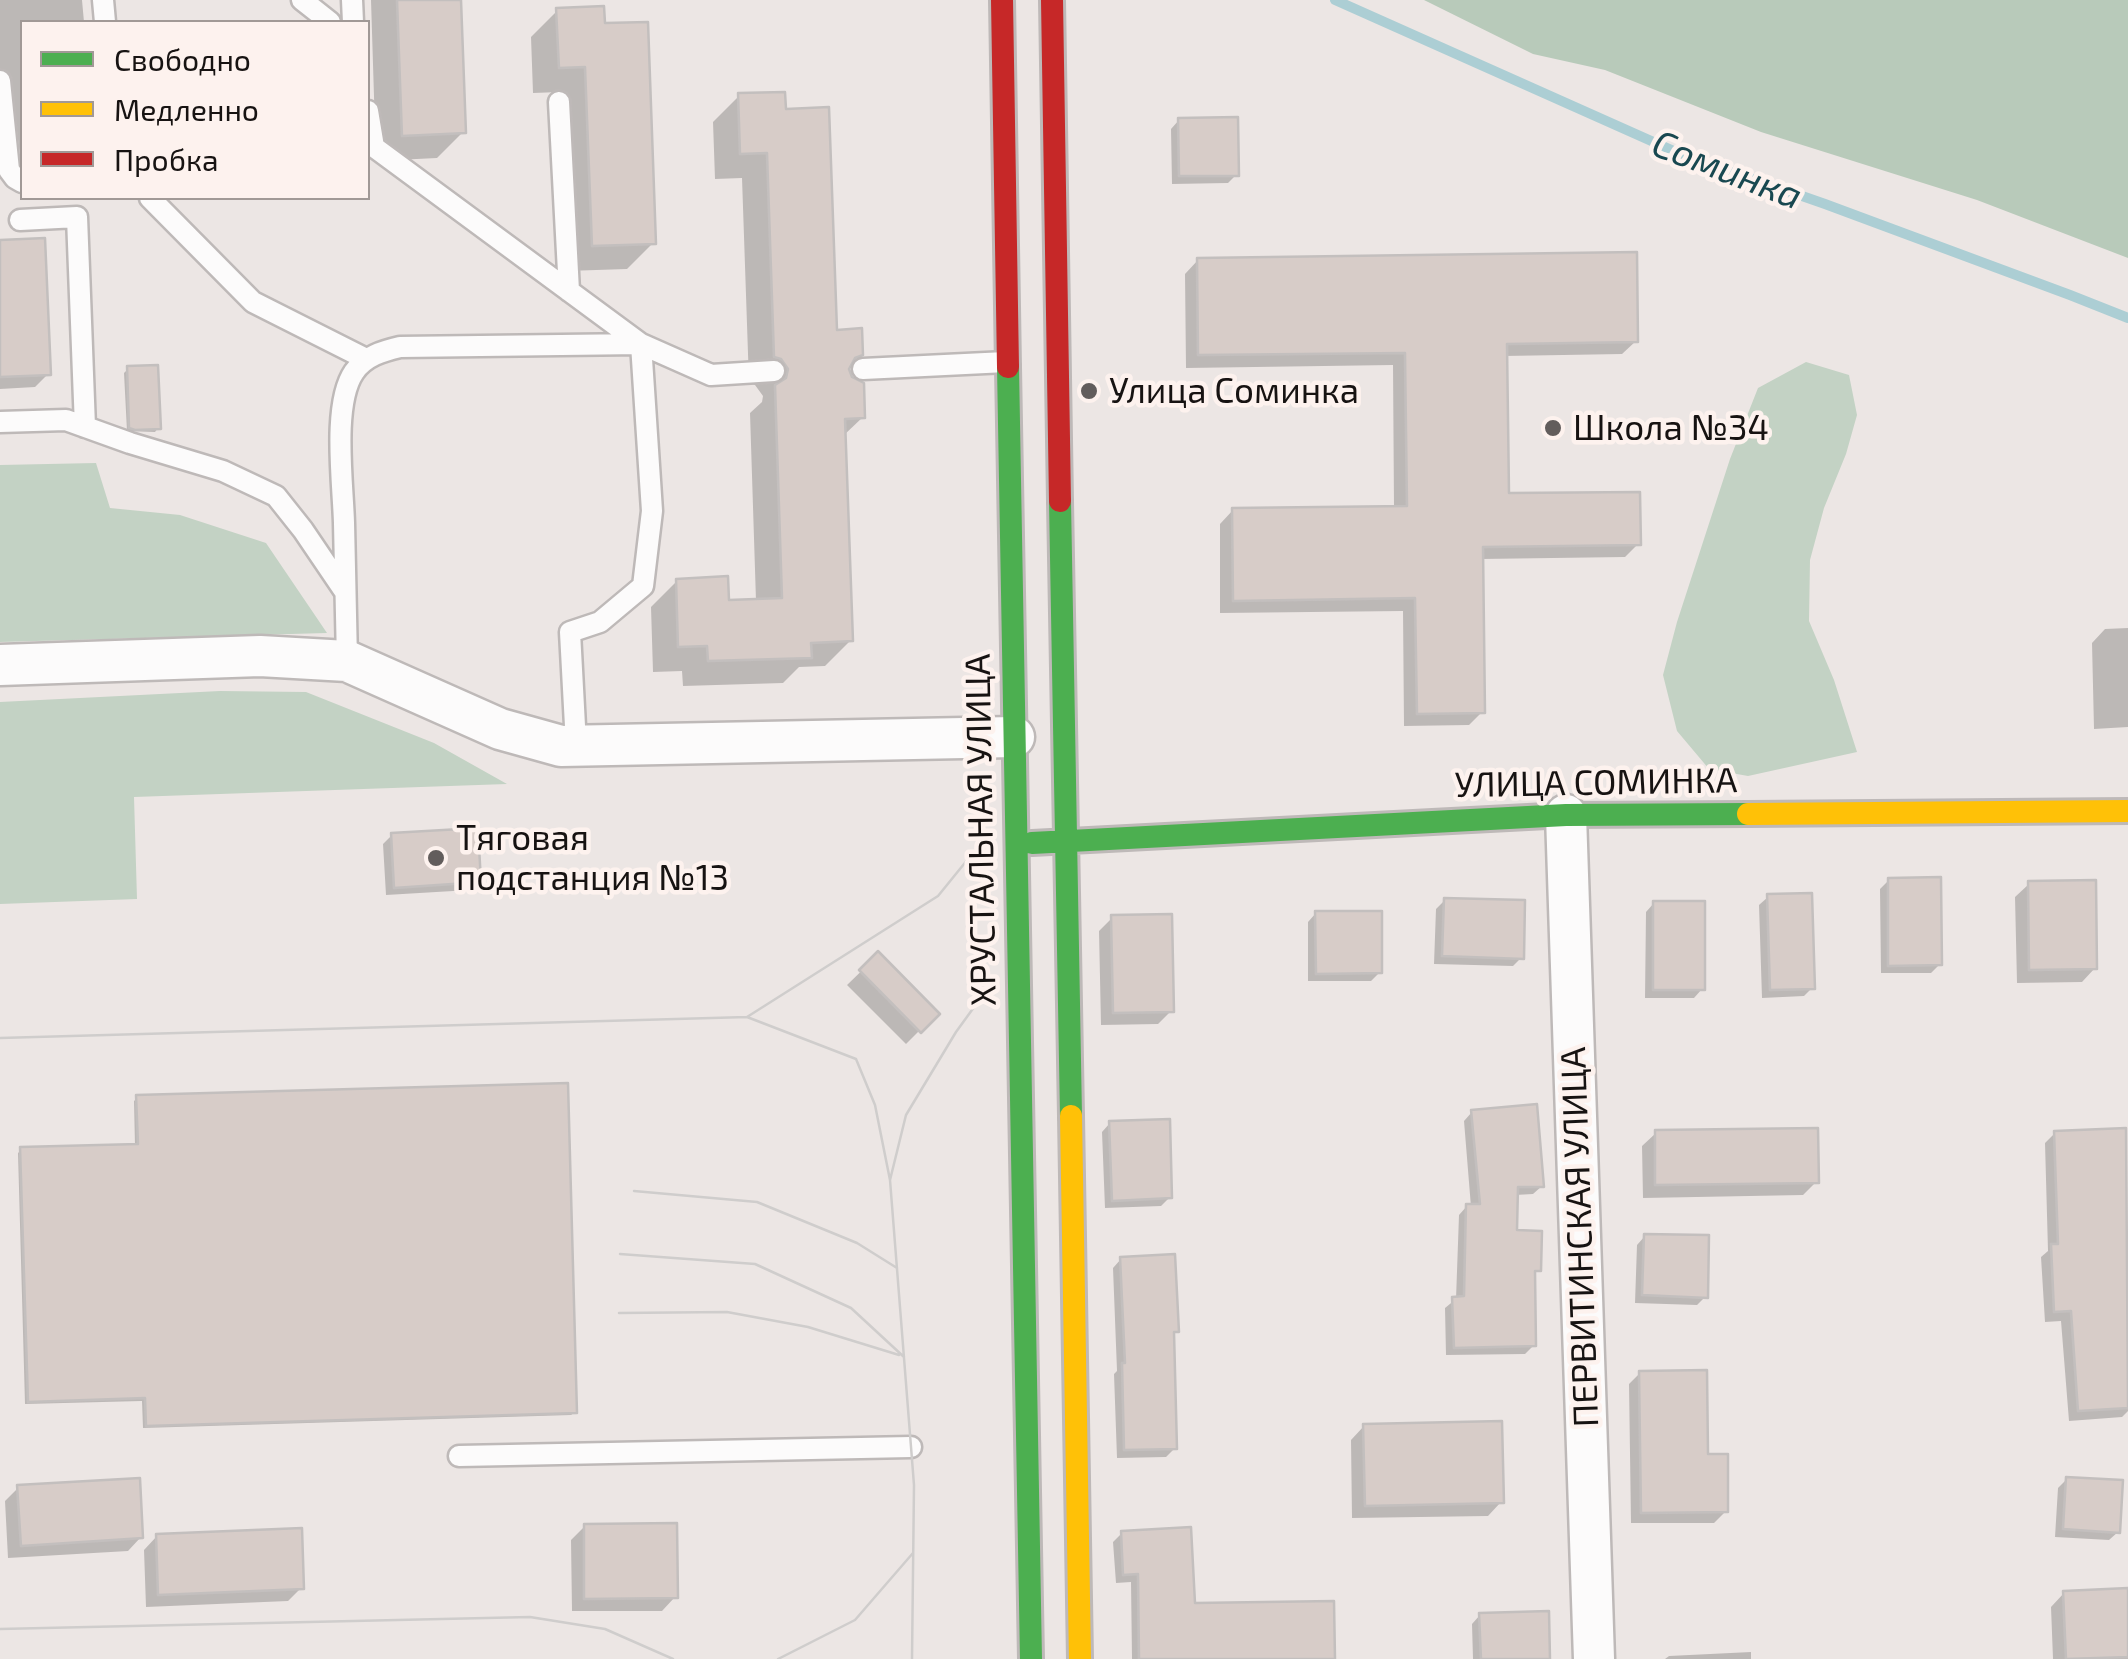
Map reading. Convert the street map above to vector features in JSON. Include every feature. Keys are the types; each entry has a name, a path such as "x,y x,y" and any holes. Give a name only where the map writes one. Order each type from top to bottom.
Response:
{"main road":[{"name":"ХРУСТАЛЬНАЯ УЛИЦА","path":"1002,0 1008,362 1039,735 1066,841 1080,1659"},
{"name":"ХРУСТАЛЬНАЯ УЛИЦА","path":"1031,1659 1016,844 1039,735 1052,0"},
{"name":"УЛИЦА СОМИНКА","path":"1016,844 1566,815 2128,811"}],"street":[{"path":"0,665 260,656 347,661 500,729 561,746 1039,735"},
{"name":"ПЕРВИТИНСКАЯ УЛИЦА","path":"1566,815 1594,1659"}],"lane":[{"path":"302,0 327,20"},
{"path":"0,81 9,170 20,180"},
{"path":"559,102 569,290"},
{"path":"370,124 374,147 641,344 712,375 774,371"},
{"path":"152,200 253,302 366,359"},
{"path":"20,220 76,218 85,426"},
{"path":"347,661 340,430 346,387 354,371 366,359 400,347 641,344"},
{"path":"576,746 570,632 600,622 643,586 652,511 641,344"},
{"path":"863,369 1008,362"},
{"path":"0,422 66,420 223,471 276,496 346,593"},
{"path":"459,1456 911,1447"}],"green space":[{"path":"1424,0 2128,0 2128,258 1977,200 1761,132 1605,70 1533,54"},
{"path":"1806,362 1849,375 1857,415 1810,560 1809,621 1834,680 1857,752 1748,776 1709,769 1677,731 1663,675 1730,459 1758,388"},
{"path":"96,463 110,508 180,515 266,543 327,633 0,642 0,465"},
{"path":"220,691 306,692 434,743 507,784 134,797 137,899 0,904 0,702"}],"building":[{"path":"397,0 461,0 466,133 402,136"},
{"path":"604,6 605,23 648,22 656,244 592,246 585,67 559,68 556,8"},
{"path":"785,92 786,109 829,107 837,330 862,328 863,355 855,358 849,369 852,377 864,383 865,418 845,419 853,641 811,643 812,658 708,661 707,646 678,647 676,579 728,576 729,600 782,598 775,385 786,378 788,369 781,359 774,357 767,153 740,154 738,93"},
{"path":"1238,117 1239,176 1179,176 1178,118"},
{"path":"45,238 51,375 0,377 0,240"},
{"path":"1637,252 1638,342 1507,344 1509,493 1640,492 1641,545 1483,547 1485,713 1417,714 1415,598 1233,601 1232,508 1407,506 1405,353 1198,355 1197,258"},
{"path":"158,365 161,429 129,428 127,366"},
{"name":"Тяговая подстанция №13","path":"478,828 481,882 394,888 391,833"},
{"path":"1941,877 1942,965 1888,966 1888,878"},
{"path":"2096,880 2097,969 2029,970 2028,881"},
{"path":"1812,893 1815,989 1770,990 1767,894"},
{"path":"1444,898 1525,900 1524,959 1442,956"},
{"path":"1653,901 1705,901 1705,990 1653,990"},
{"path":"1315,911 1382,911 1382,973 1316,974"},
{"path":"1172,914 1174,1012 1113,1013 1111,915"},
{"path":"878,951 940,1014 921,1033 859,970"},
{"path":"568,1083 577,1413 146,1426 145,1398 28,1402 20,1147 138,1144 136,1095"},
{"path":"1537,1104 1544,1187 1518,1187 1517,1230 1542,1231 1541,1271 1535,1271 1536,1346 1454,1348 1452,1297 1464,1296 1466,1204 1480,1204 1471,1110"},
{"path":"1170,1119 1172,1198 1112,1201 1109,1121"},
{"path":"1818,1128 1819,1183 1655,1185 1655,1130"},
{"path":"2126,1128 2128,1408 2078,1411 2071,1311 2054,1312 2051,1244 2058,1244 2054,1131"},
{"path":"1644,1234 1709,1235 1708,1298 1642,1295"},
{"path":"1175,1254 1179,1332 1174,1332 1177,1449 1124,1450 1120,1257"},
{"path":"1707,1370 1708,1454 1728,1454 1728,1512 1641,1513 1639,1371"},
{"path":"1502,1421 1504,1503 1365,1506 1363,1424"},
{"path":"2066,1477 2123,1480 2120,1533 2063,1529"},
{"path":"140,1478 143,1538 21,1546 17,1485"},
{"path":"677,1523 678,1598 584,1599 584,1524"},
{"path":"1191,1527 1195,1603 1334,1601 1335,1659 1139,1659 1138,1574 1123,1575 1121,1531"},
{"path":"302,1528 304,1589 158,1595 156,1534"},
{"path":"2128,1588 2128,1657 2066,1659 2063,1591"},
{"path":"1549,1611 1550,1659 1481,1659 1479,1613"}],"waterway":[{"name":"Соминка","path":"1335,0 1676,152 2128,318"}],"tram line":[{"path":"747,1017 938,896 981,843"},
{"path":"912,1659 914,1485 890,1180 906,1115 985,992"},
{"path":"0,1038 747,1017 856,1059 875,1105 890,1180"},
{"path":"634,1191 757,1202 857,1243 897,1268"},
{"path":"620,1254 755,1264 851,1308 904,1357"},
{"path":"619,1313 727,1312 808,1327 899,1355"},
{"path":"778,1659 855,1620 913,1553"},
{"path":"0,1629 530,1617 605,1629 673,1659"}],"traffic: fast":[{"path":"1008,367 1031,1659"},
{"path":"1060,501 1071,1116"},
{"path":"1032,843 1566,815 1748,814"}],"traffic: slow":[{"path":"1748,814 2128,811"},
{"path":"1071,1116 1080,1659"}],"traffic: jam":[{"path":"1002,0 1008,367"},
{"path":"1052,0 1060,501"}],"place":[{"name":"Улица Соминка","path":"1089,391"},
{"name":"Школа №34","path":"1553,428"},
{"name":"Тяговая подстанция №13","path":"436,858"}]}
